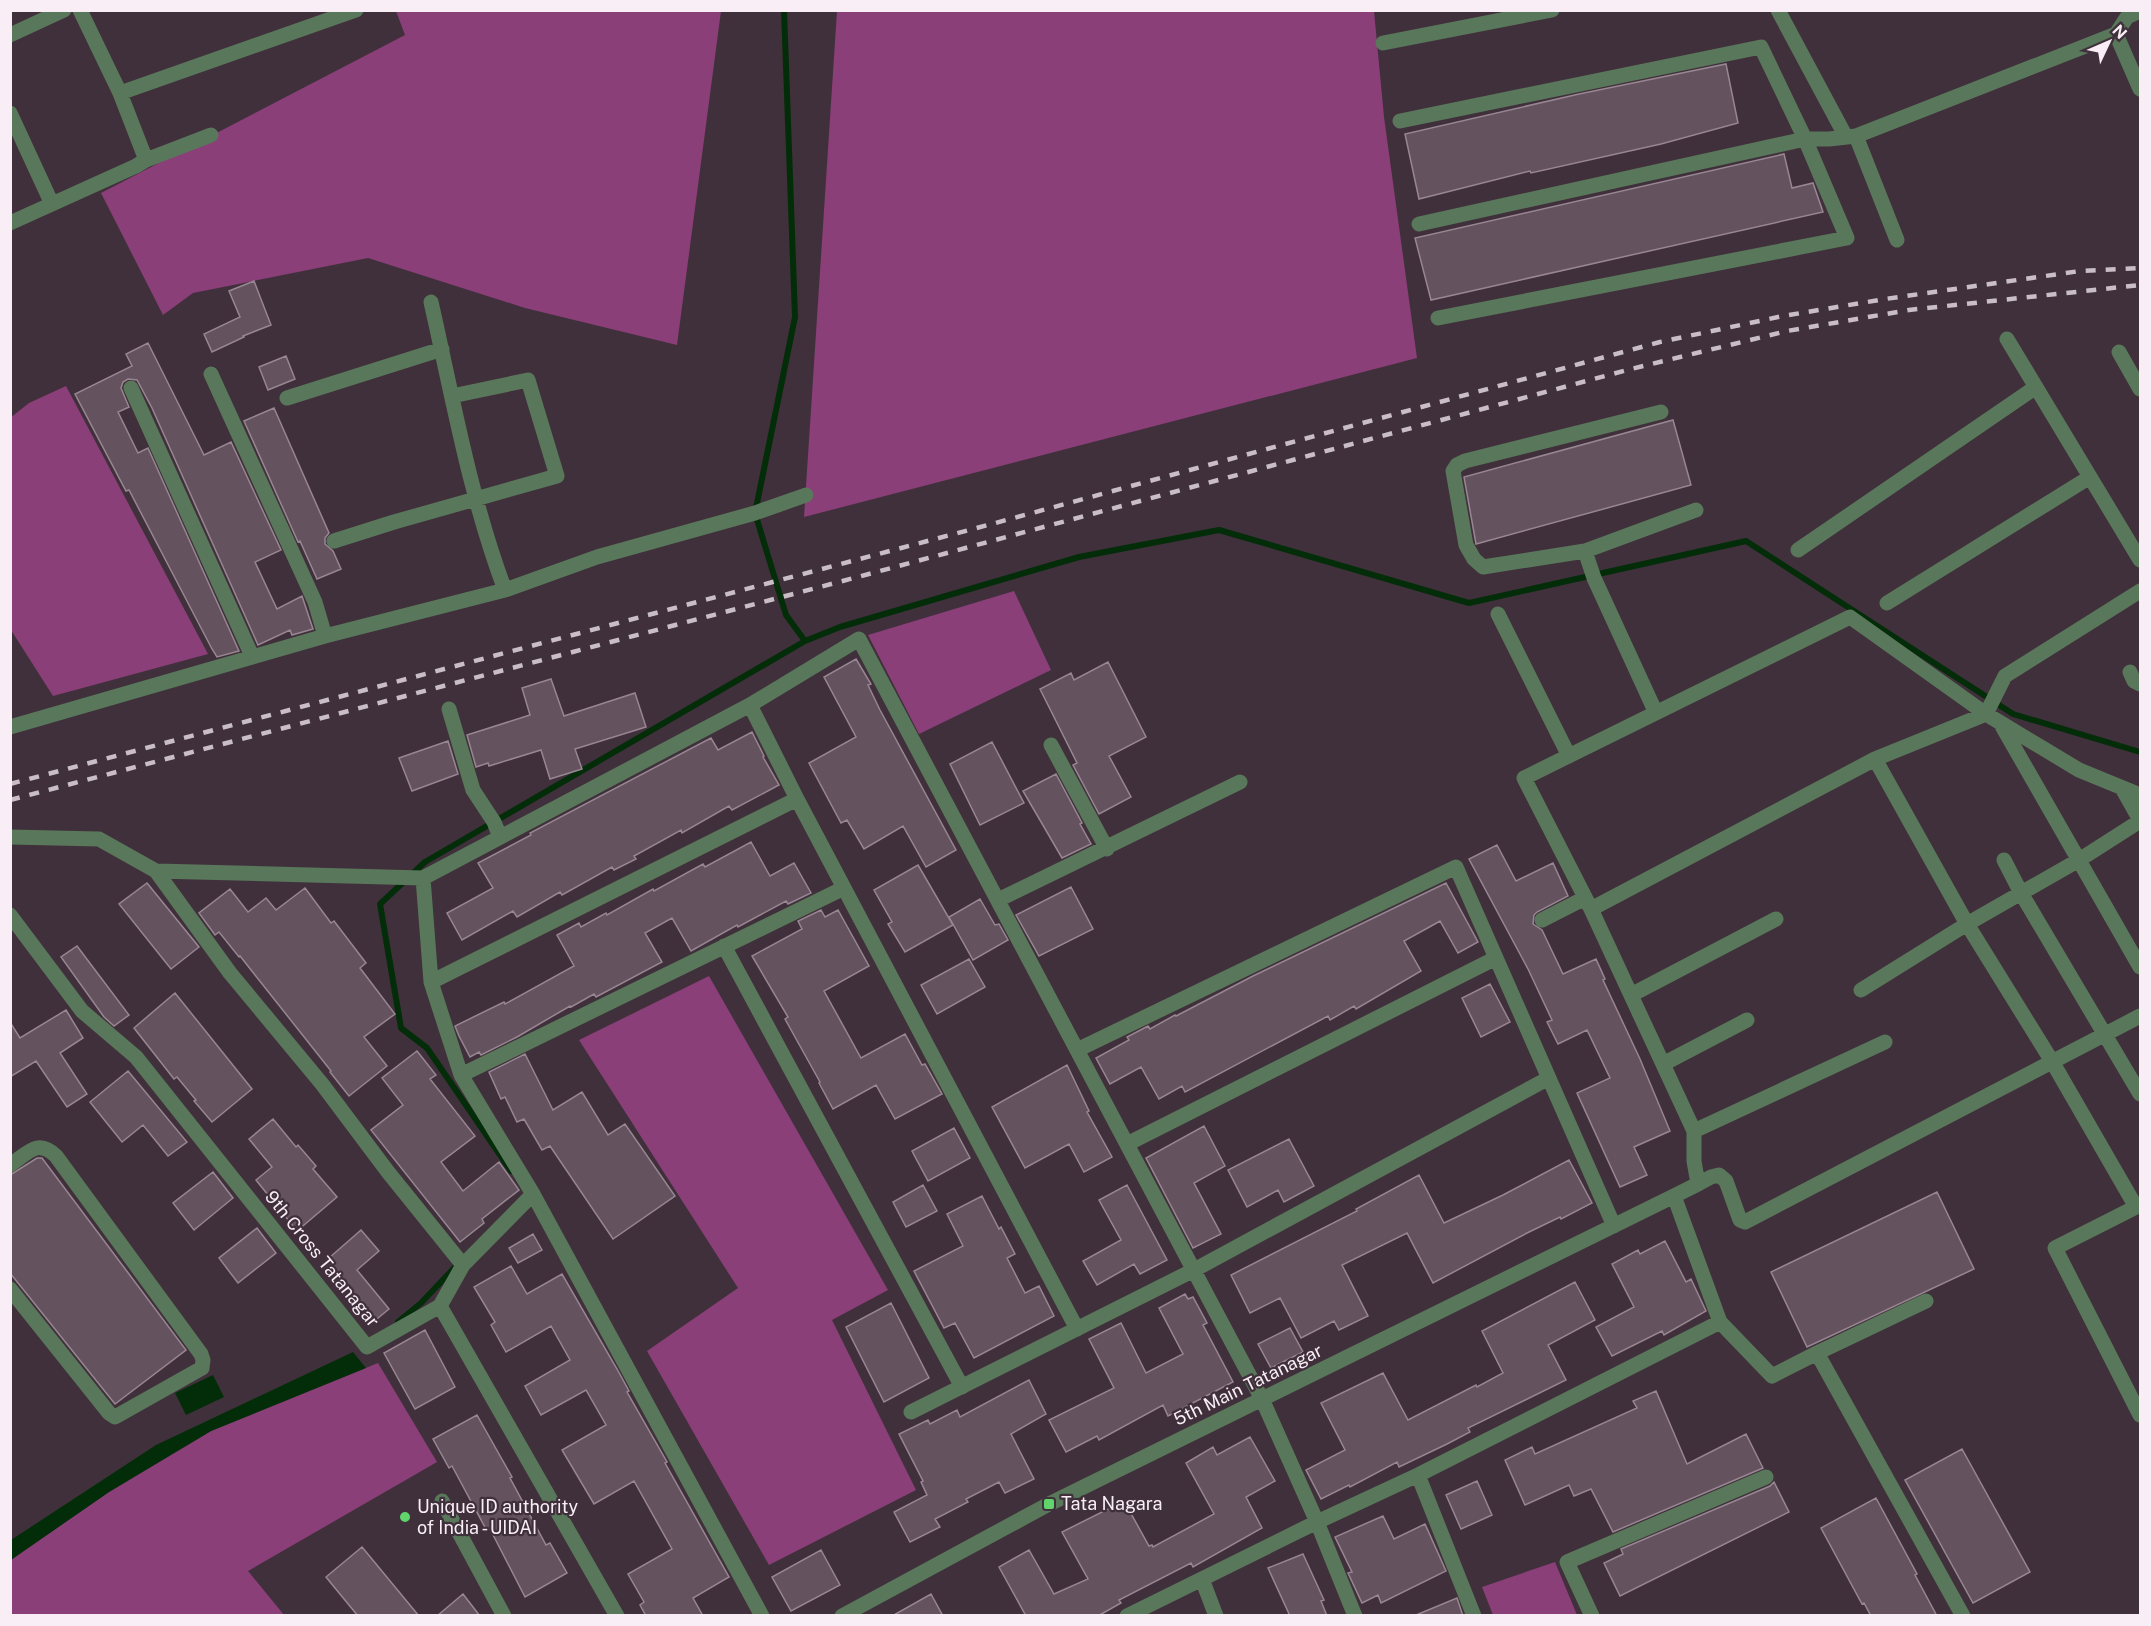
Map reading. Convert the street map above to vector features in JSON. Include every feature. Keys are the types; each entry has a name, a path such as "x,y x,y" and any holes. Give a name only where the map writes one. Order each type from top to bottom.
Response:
{"street":[{"path":"10,35 64,10"},
{"path":"80,10 120,93 146,160"},
{"path":"120,93 356,10"},
{"path":"1383,43 1552,10"},
{"path":"1778,10 1851,136 1897,240"},
{"path":"1419,224 1805,139 1829,140 1851,136 2115,34 2127,17 2140,11"},
{"path":"2115,34 2140,89"},
{"path":"1400,121 1761,47 1805,139 1847,238 1438,318"},
{"path":"10,113 52,204"},
{"path":"10,223 146,160 211,135"},
{"path":"432,302 476,498 491,552 505,590"},
{"path":"2007,339 2140,561"},
{"path":"287,398 442,349"},
{"path":"2119,352 2140,389"},
{"path":"211,374 315,602 325,636"},
{"path":"334,542 476,498 555,477 557,474 528,380 452,396"},
{"path":"1797,550 2036,387"},
{"path":"131,388 252,656"},
{"path":"1661,412 1464,461 1453,471 1466,544 1474,559 1483,567 1585,551 1696,510"},
{"path":"1887,603 2090,477"},
{"path":"10,727 252,656 505,590 597,557 755,513 806,495"},
{"path":"1585,551 1593,575 1656,713"},
{"path":"1542,920 1588,904 1875,759 1988,712 2005,676 2140,591"},
{"path":"1498,614 1569,756"},
{"path":"1698,1184 1694,1161 1694,1131 1588,904 1524,778 1850,617 2001,723 2079,770 2140,795"},
{"path":"156,871 421,878 750,705 859,639 1262,1399 1317,1522 1355,1616"},
{"path":"2130,672 2134,681 2140,684"},
{"path":"750,705 797,799 1077,1329"},
{"path":"449,709 473,790 494,822 500,837"},
{"path":"2001,723 2140,967"},
{"path":"1051,745 1107,849"},
{"path":"1875,759 1967,924 2138,1206 2055,1248 2140,1415"},
{"path":"998,900 1107,849 1240,782"},
{"path":"1861,990 1967,924 2079,860 2140,820 2122,788"},
{"path":"431,982 797,799"},
{"path":"10,837 99,839 156,871 230,973 322,1084 388,1172 463,1265"},
{"path":"2004,860 2021,893 2140,1094"},
{"path":"1077,1050 1456,867 1614,1226"},
{"path":"421,878 431,982 461,1075 533,1194 762,1616"},
{"path":"461,1075 844,888"},
{"name":"9th Cross Tatanagar","path":"10,915 82,1011 136,1057 367,1347 440,1306"},
{"path":"1631,995 1776,919"},
{"path":"724,946 962,1387"},
{"path":"1127,1144 1496,958"},
{"path":"2053,1063 2140,1016"},
{"path":"1663,1064 1748,1020"},
{"path":"1694,1131 1885,1042"},
{"name":"5th Main Tatanagar","path":"842,1616 1043,1507 1711,1177 1719,1175 1726,1181 1740,1220 1745,1222 2053,1063"},
{"path":"911,1412 1194,1270 1549,1078"},
{"path":"10,1165 38,1147 44,1146 50,1149 201,1354 202,1368 115,1418 10,1289"},
{"path":"533,1194 463,1265 440,1306 616,1616"},
{"path":"1674,1196 1720,1322 1772,1376 1926,1301"},
{"path":"1127,1616 1418,1475 1720,1322"},
{"path":"1817,1353 1963,1616"},
{"path":"1418,1475 1474,1616"},
{"path":"1592,1616 1567,1562 1766,1478"},
{"path":"441,1501 504,1616"},
{"path":"1202,1579 1216,1616"}],"shaded area":[{"path":"396,11 721,11 677,345 525,308 368,258 193,293 163,315 101,193 405,35"},
{"path":"837,11 1374,11 1384,117 1417,358 804,517"},
{"path":"66,386 208,654 53,696 11,630 10,418 29,403"},
{"path":"1014,591 1051,670 919,734 868,635"},
{"path":"709,976 888,1290 832,1320 916,1490 769,1565 647,1351 738,1288 579,1040"},
{"path":"353,1352 366,1368 211,1431 109,1492 11,1560 11,1540 156,1445"},
{"path":"378,1363 437,1462 248,1571 284,1615 11,1615 10,1560 109,1492 211,1431"},
{"path":"213,1375 224,1397 186,1415 175,1393"},
{"path":"1555,1562 1577,1615 1493,1615 1482,1587"}],"building":[{"path":"1726,64 1738,123 1661,144 1531,173 1530,171 1419,199 1405,134 1579,94"},
{"path":"1784,154 1792,188 1813,183 1823,212 1431,300 1415,238"},
{"path":"254,281 271,325 212,352 204,334 240,317 229,291"},
{"path":"148,343 204,455 231,442 281,550 255,562 277,609 302,596 313,629 292,635 290,630 258,645 152,408 137,380 128,379 123,382 121,388 129,407 118,412 138,453 148,448 239,651 217,657 212,649 129,490 126,491 75,394 132,366 126,354"},
{"path":"286,356 295,379 268,390 259,367"},
{"path":"274,408 329,533 325,538 325,544 333,551 341,569 317,579 244,421"},
{"path":"1673,420 1691,485 1476,544 1464,477"},
{"path":"856,659 871,684 868,685 880,710 956,850 926,867 903,826 864,849 847,820 841,823 809,763 856,737 824,677"},
{"path":"1108,662 1146,737 1109,756 1131,797 1099,814 1073,765 1077,763 1040,689 1071,673 1074,680"},
{"path":"551,679 564,716 635,693 646,727 575,749 582,769 550,779 541,750 489,766 488,763 476,767 467,735 530,715 522,688"},
{"path":"752,732 779,785 732,810 729,806 682,833 681,830 634,856 636,859 614,870 612,867 562,895 560,892 517,917 513,911 462,940 447,913 493,888 478,863 531,835 530,833 711,738 718,750"},
{"path":"448,741 458,774 412,791 399,758"},
{"path":"992,742 1024,803 980,825 950,764"},
{"path":"1056,774 1091,844 1062,858 1023,791"},
{"path":"751,842 770,876 794,863 811,893 788,904 786,901 691,951 672,918 645,933 662,962 596,997 594,994 570,1006 481,1055 479,1052 470,1057 455,1026 504,1002 505,1004 574,966 557,935 579,923 581,927 606,913 607,915 653,889 654,891 703,864 705,867"},
{"path":"1497,845 1516,881 1553,863 1568,896 1537,912 1534,915 1533,924 1542,930 1563,974 1596,959 1605,979 1603,980 1670,1131 1634,1147 1647,1175 1620,1187 1577,1093 1610,1078 1587,1030 1558,1044 1547,1022 1552,1020 1528,969 1469,859"},
{"path":"918,865 953,925 905,952 888,924 892,922 874,890"},
{"path":"147,883 199,947 171,969 119,904"},
{"path":"1446,883 1478,942 1458,953 1440,921 1404,941 1421,971 1356,1009 1354,1006 1330,1020 1328,1016 1185,1092 1182,1086 1159,1099 1141,1067 1110,1084 1096,1058 1129,1040 1127,1037 1148,1026 1150,1029 1253,976"},
{"path":"1071,887 1093,929 1039,956 1016,915"},
{"path":"305,888 331,923 334,921 366,963 360,968 395,1014 364,1037 387,1066 349,1096 240,956 219,932 215,935 199,913 230,889 248,912 266,898 276,910"},
{"path":"980,899 995,925 999,924 1008,940 973,960 949,917"},
{"path":"821,910 825,917 838,910 869,966 824,991 861,1058 905,1034 922,1065 925,1064 942,1094 895,1119 876,1085 833,1109 785,1019 788,1017 752,956 802,929 798,921"},
{"path":"77,946 129,1015 114,1026 104,1017 61,957"},
{"path":"969,959 985,987 937,1014 921,985"},
{"path":"1490,984 1510,1022 1481,1037 1462,998"},
{"path":"175,993 252,1089 212,1122 177,1077 174,1079 134,1028"},
{"path":"66,1010 83,1038 60,1053 87,1094 67,1107 36,1061 10,1077 10,1022 20,1038"},
{"path":"417,1051 436,1075 430,1079 475,1136 441,1162 463,1191 499,1162 519,1190 482,1219 484,1223 460,1242 371,1130 403,1105 382,1078"},
{"path":"525,1054 553,1110 582,1092 608,1135 625,1124 675,1196 613,1239 550,1146 542,1150 524,1119 517,1122 505,1097 501,1099 489,1072"},
{"path":"1067,1065 1089,1111 1087,1112 1112,1157 1084,1172 1069,1144 1025,1168 992,1107"},
{"path":"128,1071 187,1142 168,1156 143,1125 122,1142 90,1102"},
{"path":"273,1119 296,1147 298,1145 316,1166 313,1169 337,1197 297,1231 256,1180 272,1167 249,1139"},
{"path":"1204,1126 1225,1166 1194,1183 1221,1234 1193,1248 1146,1158"},
{"path":"954,1128 970,1158 928,1181 912,1151"},
{"path":"1289,1139 1314,1186 1284,1202 1278,1190 1247,1207 1228,1170"},
{"path":"37,1158 42,1158 186,1350 115,1404 10,1273 10,1175"},
{"path":"1569,1160 1592,1203 1527,1233 1433,1283 1407,1233 1342,1265 1368,1316 1339,1330 1334,1321 1301,1338 1280,1298 1250,1313 1231,1275 1357,1211 1356,1209 1419,1175 1444,1223"},
{"path":"213,1172 233,1198 194,1230 173,1203"},
{"path":"923,1185 937,1211 906,1227 893,1202"},
{"path":"1127,1185 1167,1260 1140,1274 1134,1264 1097,1285 1083,1261 1121,1240 1099,1200"},
{"path":"1937,1192 1974,1269 1807,1347 1771,1272"},
{"path":"982,1196 1015,1254 1007,1258 1025,1293 1039,1286 1054,1316 974,1358 955,1323 944,1328 914,1271 963,1246 947,1214"},
{"path":"257,1228 276,1253 238,1283 219,1258"},
{"path":"361,1230 379,1251 357,1270 389,1309 372,1323 321,1265"},
{"path":"533,1234 542,1250 518,1263 509,1248"},
{"path":"1665,1241 1686,1282 1691,1279 1706,1311 1664,1335 1662,1331 1612,1356 1596,1327 1634,1307 1612,1264 1638,1250 1640,1254"},
{"path":"511,1266 527,1294 562,1274 617,1369 629,1391 627,1392 667,1462 665,1463 729,1577 693,1598 703,1616 646,1616 640,1605 644,1602 628,1574 672,1549 634,1481 594,1504 562,1450 606,1425 586,1390 541,1415 525,1386 570,1360 551,1326 506,1352 491,1325 495,1322 474,1287"},
{"path":"1575,1282 1595,1320 1548,1345 1566,1380 1468,1428 1470,1432 1447,1444 1399,1467 1397,1462 1350,1487 1349,1485 1321,1499 1306,1470 1345,1450 1321,1403 1383,1373 1408,1420 1503,1373 1482,1331"},
{"path":"1185,1294 1188,1299 1193,1297 1207,1323 1203,1325 1233,1382 1168,1416 1163,1405 1099,1440 1097,1436 1066,1452 1049,1420 1114,1388 1089,1339 1121,1323 1146,1373 1183,1354 1159,1308"},
{"path":"891,1303 929,1378 884,1402 846,1327"},
{"path":"1290,1328 1303,1352 1271,1368 1258,1344"},
{"path":"425,1330 455,1387 415,1409 384,1353"},
{"path":"1029,1380 1046,1414 1011,1434 1034,1479 1005,1493 999,1482 935,1519 940,1527 910,1542 894,1512 927,1495 921,1482 923,1481 899,1434 928,1420 930,1424 957,1410 960,1417"},
{"path":"1656,1391 1687,1464 1746,1434 1763,1468 1613,1532 1591,1489 1574,1496 1569,1485 1525,1505 1505,1460 1532,1447 1535,1454 1637,1408 1633,1401"},
{"path":"477,1415 512,1477 510,1478 546,1545 550,1543 567,1573 525,1597 490,1529 487,1531 452,1466 449,1468 433,1439"},
{"path":"1250,1437 1275,1481 1246,1497 1262,1528 1193,1567 1191,1563 1119,1600 1121,1603 1098,1616 1026,1616 999,1567 1029,1550 1054,1594 1088,1579 1062,1532 1124,1501 1149,1546 1153,1547 1214,1514 1186,1463 1213,1447 1217,1455"},
{"path":"1962,1449 2030,1572 1973,1603 1905,1480"},
{"path":"1477,1481 1492,1515 1461,1529 1446,1495"},
{"path":"1774,1482 1789,1512 1620,1596 1604,1563 1623,1554 1621,1549 1770,1486"},
{"path":"1876,1498 1937,1616 1871,1616 1864,1603 1862,1604 1821,1528"},
{"path":"1383,1516 1394,1539 1425,1524 1446,1571 1381,1603 1378,1595 1362,1603 1348,1573 1352,1572 1335,1537"},
{"path":"362,1547 419,1616 358,1616 326,1577"},
{"path":"821,1550 840,1585 791,1611 772,1577"},
{"path":"1303,1554 1324,1600 1321,1601 1327,1616 1290,1616 1268,1568"},
{"path":"463,1594 480,1616 437,1616"},
{"path":"931,1594 943,1616 892,1616"},
{"path":"1457,1598 1463,1616 1416,1616 1416,1615"}],"waterway":[{"path":"784,10 795,317 755,513 786,615 805,641"},
{"path":"511,1171 427,1048 401,1028 380,904 425,862 805,641 840,627 1079,557 1219,530 1469,603 1746,541 2013,714 2140,752"},
{"path":"398,1322 421,1303 457,1265"}],"railway":[{"path":"10,784 988,525 1660,342 1783,316 1885,299 2080,271 2140,268"},
{"path":"10,800 854,578 1631,369 1787,331 1909,310 2140,285"}],"place":[{"name":"Tata Nagara","path":"1049,1504"},
{"name":"Unique ID authority of India - UIDAI","path":"405,1517"}]}
